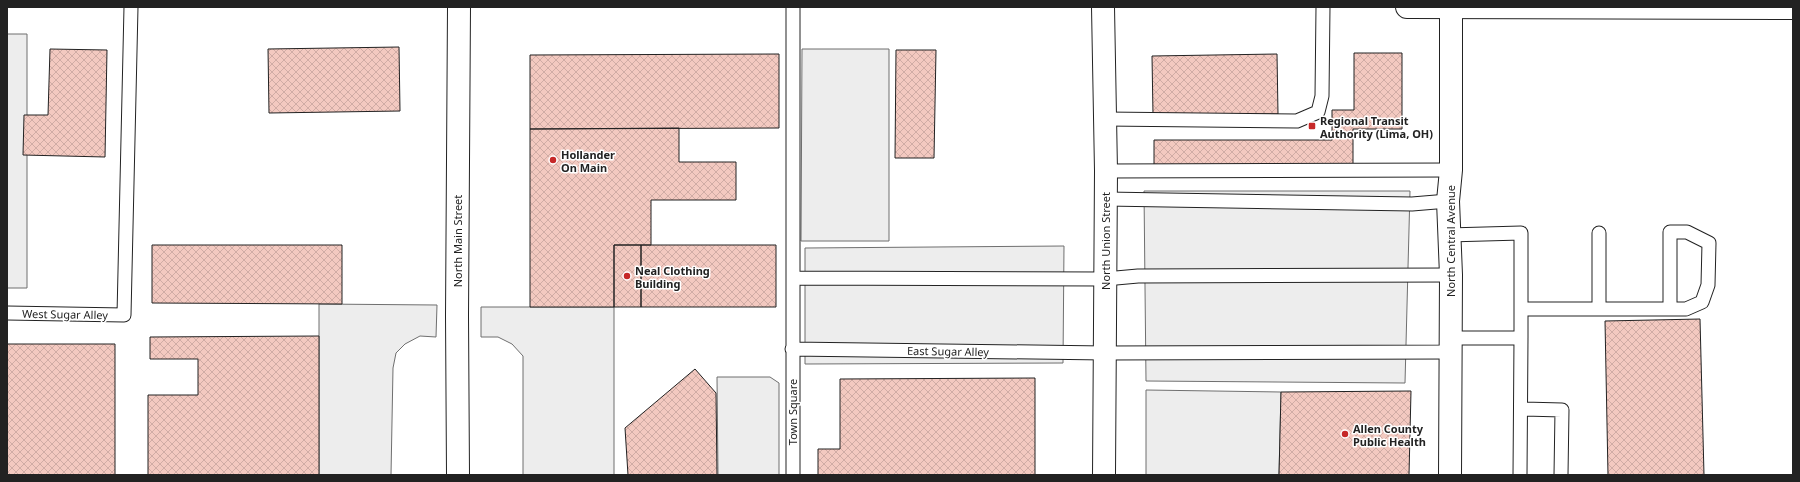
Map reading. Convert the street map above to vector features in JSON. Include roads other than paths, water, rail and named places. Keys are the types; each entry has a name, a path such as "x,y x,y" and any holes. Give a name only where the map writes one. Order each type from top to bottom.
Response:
{"main road":[{"name":"North Main Street","path":"458,475 457,308 459,7"},
{"name":"North Union Street","path":"1103,7 1106,171 1104,475"},
{"path":"1407,7 1793,8"},
{"name":"North Central Avenue","path":"1450,475 1451,275 1448,235 1448,201 1451,170 1451,7"}],"lane":[{"name":"West Sugar Alley","path":"7,313 124,315 131,7"},
{"name":"Town Square","path":"793,7 793,475"},
{"path":"1105,119 1297,122 1318,112 1322,96 1323,7"},
{"path":"1106,171 1451,170"},
{"path":"1106,199 1412,204 1448,201"},
{"path":"1521,309 1599,309 1670,309 1686,309 1702,302 1708,286 1709,243 1687,232 1670,232 1670,309"},
{"path":"1448,235 1521,233 1520,475"},
{"path":"1599,233 1599,309"},
{"path":"793,278 1105,279 1145,276 1451,275"},
{"name":"East Sugar Alley","path":"792,349 1105,353 1451,345 1521,338"},
{"path":"1521,409 1562,410 1561,475"}],"place":[{"name":"Regional Transit Authority (Lima, OH)","path":"1312,126"},
{"name":"Hollander On Main","path":"553,160"},
{"name":"Neal Clothing Building","path":"627,276"},
{"name":"Allen County Public Health","path":"1345,434"}]}
